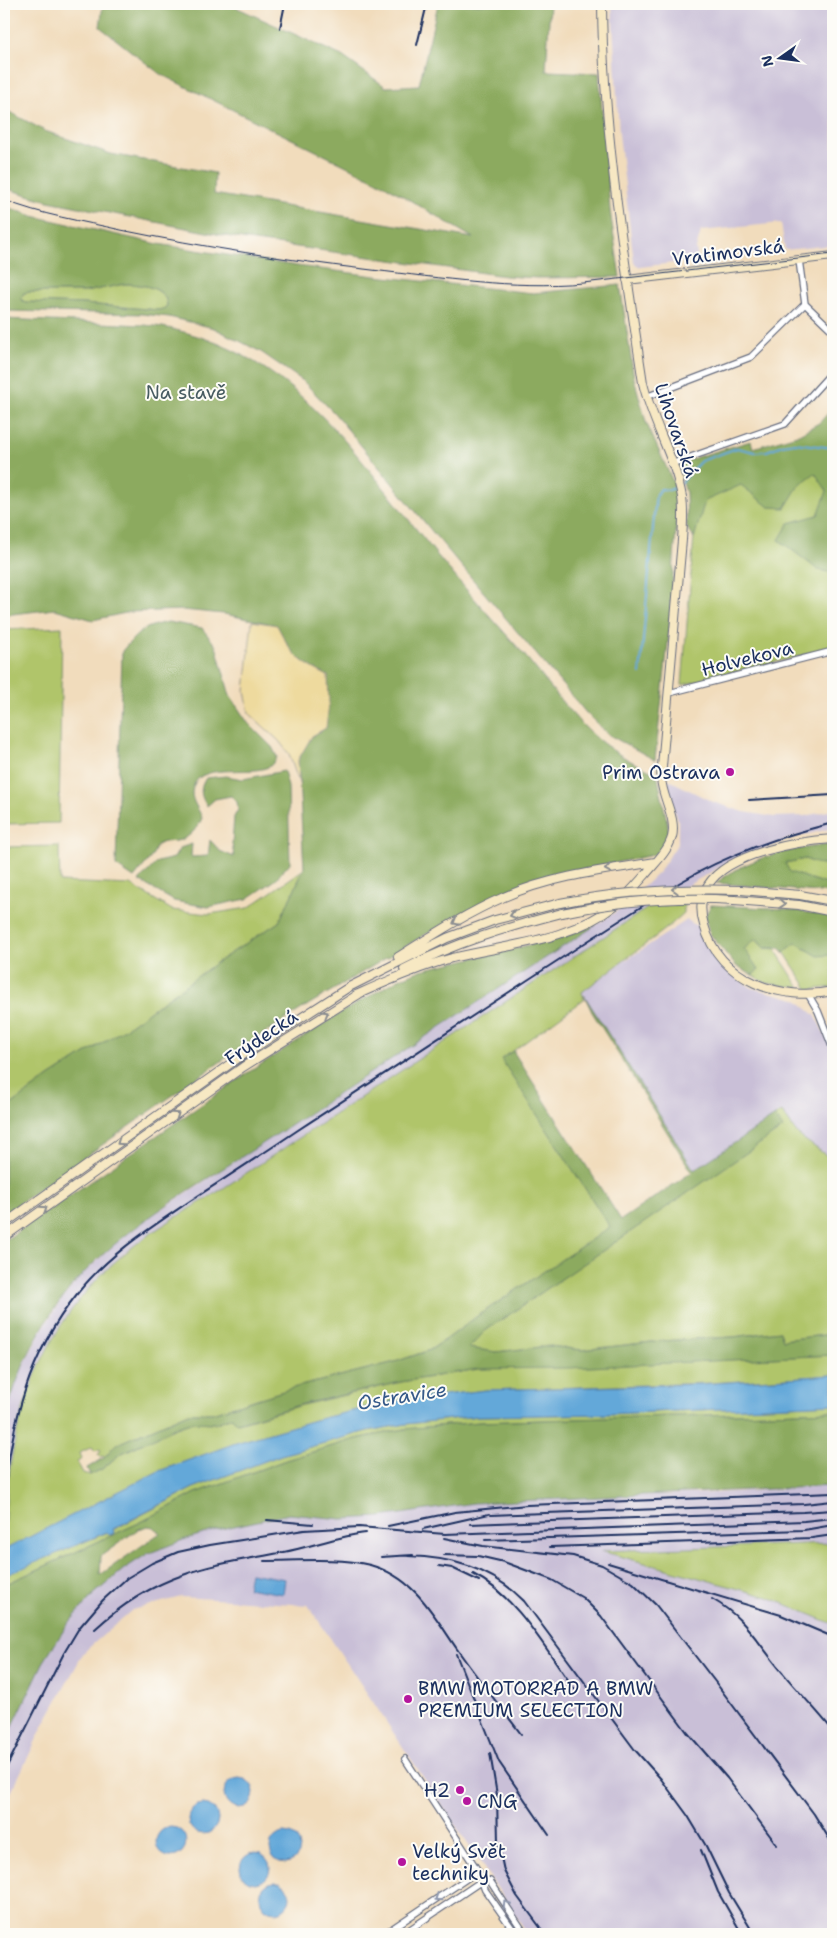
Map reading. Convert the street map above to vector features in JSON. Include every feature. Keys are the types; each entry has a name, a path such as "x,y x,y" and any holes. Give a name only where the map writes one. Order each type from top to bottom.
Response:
{"main road":[{"name":"Lihovarská","path":"356,995 422,967 452,958 562,934 592,921 619,903 656,862 669,844 673,829 661,778 683,526 682,502 676,478 646,397 627,280 613,176 602,4"},
{"name":"Vratimovská","path":"627,280 833,256"},
{"path":"833,839 784,846 747,858 714,878 706,887 702,901 702,917 710,940 719,954 734,970 748,980 781,992 808,994 833,991"},
{"path":"349,987 437,933 505,896 571,876 656,862"},
{"name":"Frýdecká","path":"4,1224 237,1059 349,987 447,938 495,920 560,903 636,891 695,888 742,890 800,895 833,901"},
{"name":"Frýdecká","path":"4,1237 243,1067 356,995 435,954 517,925 562,913 638,901 694,898 734,900 799,905 833,912"}],"street":[{"path":"799,260 805,304 833,331"},
{"path":"646,397 751,357 805,304"},
{"path":"671,464 785,424 833,372"},
{"name":"Holvekova","path":"669,693 833,652"},
{"path":"808,994 818,1012 833,1049"},
{"path":"405,1759 478,1871 483,1880 485,1890 516,1934"},
{"path":"384,1934 478,1871"},
{"path":"403,1934 483,1880 490,1881 525,1934"}],"shaded area":[{"path":"612,4 833,4 833,245 785,250 781,223 701,231 696,249 698,260 640,267 634,263 619,134"},
{"path":"667,779 713,802 744,812 774,817 805,816 833,810 833,828 788,839 725,864 645,910 124,1253 81,1297 62,1323 41,1360 26,1396 16,1433 7,1495 4,1539 4,1425 8,1408 20,1373 40,1333 60,1302 79,1278 116,1243 150,1217 620,909 659,872 678,843 678,819 669,799"},
{"path":"687,920 697,926 705,942 721,964 736,977 752,988 796,999 815,1015 833,1052 833,1160 798,1135 764,1124 694,1171 582,992 623,962"},
{"path":"833,1486 833,1543 603,1552 768,1597 833,1624 833,1934 528,1934 308,1605 181,1597 132,1610 84,1652 43,1726 4,1807 4,1744 43,1663 67,1625 93,1595 124,1569 147,1554 183,1540 216,1530 289,1514 342,1519 380,1517 474,1503 526,1499 716,1493"}],"green space":[{"path":"103,4 229,4 342,56 386,87 419,85 438,4 550,4 546,71 599,73 610,210 620,277 537,278 505,276 247,240 48,201 4,188 4,109 45,131 111,154 215,173 214,194 473,238 383,184 160,74 100,27"},
{"path":"4,206 33,216 158,244 297,266 533,293 620,285 634,378 646,422 674,484 677,515 669,634 655,760 609,735 587,714 335,414 303,381 261,352 214,328 169,317 142,314 4,311","holes":["130,284 151,287 157,290 162,294 167,305 159,310 26,302 21,298 24,293 29,292 85,292"]},
{"path":"124,284 150,287 162,294 167,305 159,310 84,304 23,302 21,298 24,293 29,292 85,292"},
{"name":"Na stavě","path":"4,319 143,325 170,328 218,343 255,362 288,385 318,412 346,442 448,568 521,651 578,720 612,750 657,774 669,831 665,845 653,855 567,873 508,890 426,934 233,1053 4,1214 4,1110 49,1077 126,1028 219,961 279,922 304,869 298,760 312,736 326,728 328,676 309,666 297,656 287,644 277,625 224,614 183,610 130,612 93,620 55,609 4,615"},
{"path":"833,408 833,573 818,570 779,540 789,523 818,515 827,491 815,473 799,485 785,508 769,507 741,485 705,501 694,538 687,528 686,493 678,465 697,457 751,441 753,448 797,435 819,423"},
{"path":"833,451 833,648 682,685 697,499"},
{"path":"168,622 202,628 216,646 230,696 248,723 272,747 277,757 270,766 261,769 213,772 202,776 195,782 192,793 202,818 198,826 185,838 157,845 152,856 134,878 116,866 122,651 142,631"},
{"path":"62,627 59,823 4,824 4,630"},
{"path":"284,771 288,787 290,863 274,881 247,899 208,907 174,901 139,881 157,862 174,858 180,848 192,844 191,857 208,856 210,840 220,851 234,857 232,843 234,817 238,810 237,802 231,796 215,799 207,806 201,792 206,778 226,776 243,779"},
{"path":"833,844 833,863 821,865 805,859 785,863 790,872 829,885 828,893 716,883 743,866 772,855"},
{"path":"59,846 60,882 131,885 172,910 209,914 248,908 304,869 279,922 219,961 126,1028 49,1077 4,1110 4,847"},
{"path":"805,859 821,865 833,863 833,895 828,893 829,885 789,872 785,863"},
{"path":"652,905 684,905 684,913 582,992 584,999 502,1059 611,1227 430,1350 395,1362 293,1388 212,1413 188,1413 115,1445 104,1458 98,1454 101,1452 100,1449 95,1451 92,1447 80,1453 82,1459 77,1462 83,1473 90,1475 102,1469 120,1454 173,1429 193,1422 216,1423 232,1417 238,1423 298,1406 401,1382 478,1369 833,1355 833,1375 709,1383 486,1390 394,1401 315,1420 236,1443 159,1471 4,1550 5,1508 10,1467 18,1426 30,1388 46,1351 67,1316 93,1284 124,1254 158,1228 219,1191"},
{"path":"711,905 787,909 833,917 833,952 831,955 818,956 796,943 784,952 780,948 764,948 756,939 744,949 759,970 752,975 736,966 710,934 705,916"},
{"path":"596,925 173,1201 123,1237 79,1278 53,1310 23,1366 4,1425 4,1241 249,1072 342,1012 399,979 421,970 555,939"},
{"path":"756,939 764,948 778,949 776,951 800,988 766,983 752,975 759,970 743,949"},
{"path":"796,942 807,950 831,955 833,952 833,987 809,990 784,952"},
{"path":"584,995 694,1170 775,1116 783,1128 485,1331 469,1348 496,1352 549,1346 582,1350 660,1341 733,1337 780,1331 783,1340 833,1334 833,1355 569,1368 478,1369 401,1382 303,1404 237,1423 232,1417 216,1423 193,1422 173,1429 120,1454 102,1469 90,1475 87,1468 104,1458 115,1445 188,1413 212,1413 293,1388 395,1362 430,1350 610,1227 501,1059 513,1051 621,1220 692,1172 592,1012"},
{"path":"782,1112 798,1135 833,1160 833,1334 783,1340 780,1331 733,1337 660,1341 582,1350 549,1346 496,1352 468,1348 485,1331 782,1128 775,1116"},
{"path":"833,1404 833,1411 480,1422 405,1429 356,1439 286,1460 196,1493 141,1522 4,1585 4,1576 7,1574 108,1532 114,1533 113,1530 193,1488 281,1455 367,1431 406,1424 478,1416 607,1414"},
{"path":"833,1411 833,1486 474,1503 380,1517 342,1519 289,1514 216,1530 183,1540 147,1554 124,1569 93,1595 67,1625 43,1663 4,1744 4,1585 141,1522 196,1493 286,1460 356,1439 405,1429 480,1422","holes":["147,1526 154,1527 160,1533 100,1575 101,1556 137,1530"]},
{"path":"833,1543 833,1624 768,1597 601,1551"}],"sand":[{"path":"252,621 277,625 287,644 297,656 309,666 328,676 329,704 326,728 312,736 298,760 299,783 289,754 279,741 249,713 245,691"}],"water":[{"path":"833,1375 833,1404 607,1414 478,1416 406,1424 367,1431 281,1455 193,1488 113,1529 114,1533 110,1535 107,1532 4,1576 4,1550 159,1471 236,1443 315,1420 394,1401 486,1390 701,1384"},
{"path":"250,1573 285,1579 283,1594 247,1588"},
{"path":"239,1778 250,1782 254,1793 250,1804 239,1808 228,1804 224,1793 228,1782"},
{"path":"203,1804 214,1808 218,1819 214,1830 203,1834 192,1830 188,1819 192,1808"},
{"path":"171,1827 182,1831 186,1842 182,1853 171,1857 160,1853 156,1842 160,1831"},
{"path":"285,1833 296,1837 300,1848 296,1859 285,1863 274,1859 270,1848 274,1837"},
{"path":"255,1853 266,1857 270,1868 266,1879 255,1883 244,1879 240,1868 244,1857"},
{"path":"275,1882 286,1886 290,1897 286,1908 275,1912 264,1908 260,1897 264,1886"}],"waterway":[{"path":"681,484 701,461 737,448 755,452 767,451 782,445 795,443 833,448"},
{"path":"640,674 656,494 661,489 669,490 678,487"}],"tram line":[{"path":"4,200 32,210 62,217 214,247 340,266 503,284 583,283 833,254"}],"railway":[{"path":"280,28 285,4"},
{"path":"417,45 427,4"},
{"path":"749,800 833,795"},
{"path":"4,1497 12,1442 25,1390 34,1365 60,1317 77,1294 101,1268 128,1244 298,1130 679,883 716,863 754,847 833,823"},
{"path":"388,1526 455,1512 527,1505 833,1493"},
{"path":"491,1515 804,1504 833,1501"},
{"path":"470,1524 833,1510"},
{"path":"423,1529 489,1514"},
{"path":"4,1772 64,1653 79,1628 103,1600 127,1578 152,1563 178,1552 304,1530 359,1527 445,1534 804,1521 833,1518"},
{"path":"267,1520 313,1524"},
{"path":"485,1540 804,1530 833,1525"},
{"path":"95,1629 136,1598 159,1585 183,1575 220,1564 294,1550 366,1533"},
{"path":"550,1547 812,1538 833,1535"},
{"path":"444,1538 483,1546 573,1556 602,1565 633,1583 656,1605 716,1683 814,1814 833,1845"},
{"path":"381,1557 413,1555"},
{"path":"443,1555 478,1556 504,1562 552,1580 583,1598 601,1616 687,1732 727,1778 777,1845"},
{"path":"408,1556 440,1559 470,1567 499,1581 524,1601 635,1750 661,1779 688,1816 706,1846 729,1893 754,1934"},
{"path":"264,1561 345,1561 370,1565 399,1578 431,1610 472,1671 521,1734"},
{"path":"608,1563 781,1615 833,1637"},
{"path":"439,1566 452,1568 479,1581"},
{"path":"473,1574 489,1583 517,1610 576,1691"},
{"path":"712,1599 724,1606 743,1623 774,1663 833,1731"},
{"path":"456,1654 499,1762 549,1835"},
{"path":"490,1753 497,1795 498,1843 504,1871 517,1896 545,1934"},
{"path":"701,1850 718,1892 742,1934"}],"place":[{"name":"Prim Ostrava","path":"730,772"},
{"name":"BMW MOTORRAD A BMW PREMIUM SELECTION","path":"408,1699"},
{"name":"H2","path":"460,1790"},
{"name":"CNG","path":"467,1801"},
{"name":"Velký Svět techniky","path":"402,1862"}],"water label":[{"name":"Ostravice","path":"402,1396"}]}
